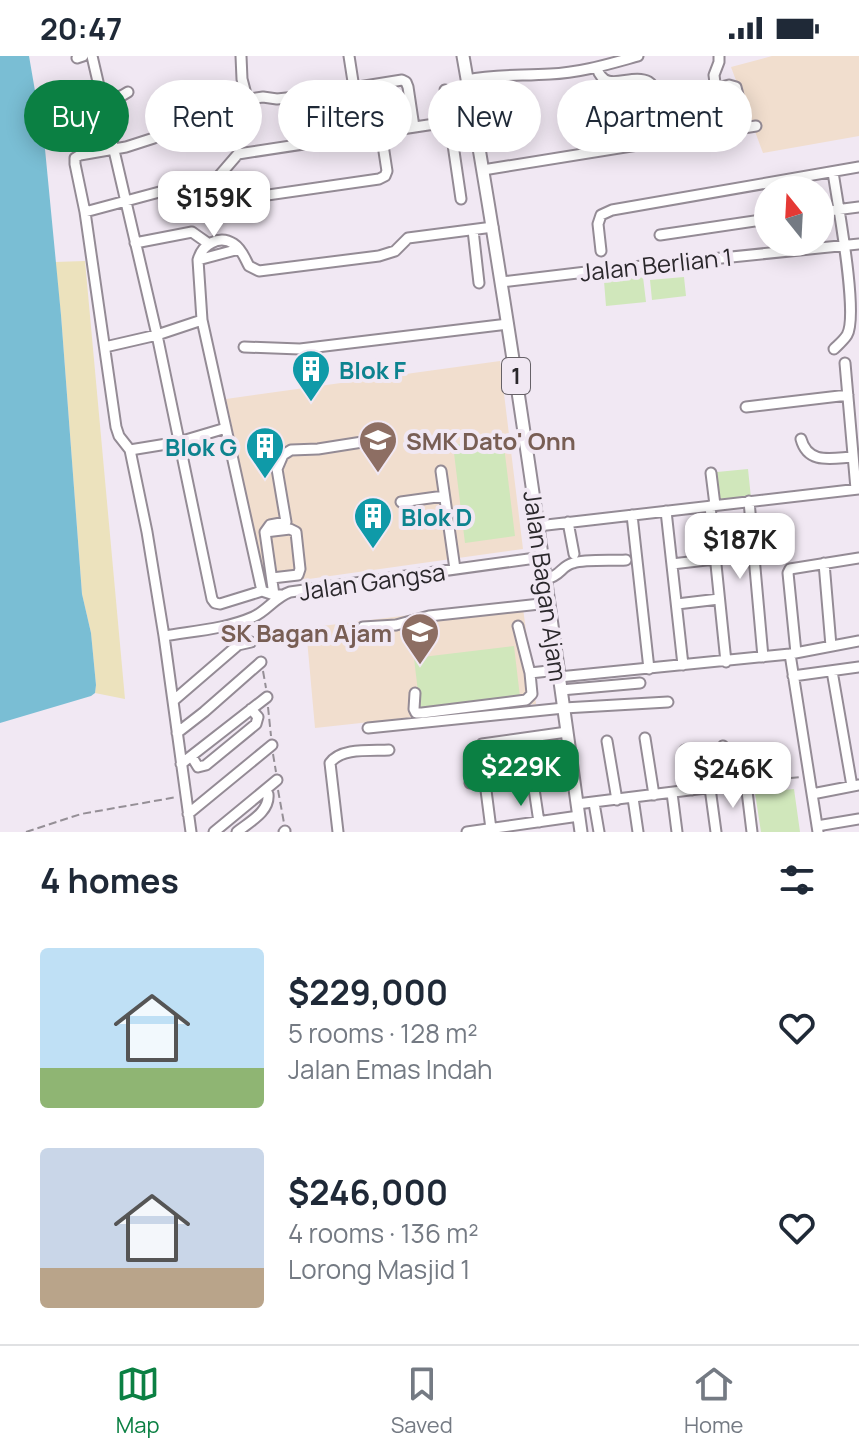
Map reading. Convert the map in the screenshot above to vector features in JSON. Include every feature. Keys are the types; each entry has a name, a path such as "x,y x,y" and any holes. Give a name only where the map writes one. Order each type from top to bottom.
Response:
{"main road":[{"name":"Jalan Bagan Ajam","path":"463,56 467,80"},
{"name":"Jalan Bagan Ajam","path":"480,152 543,557 581,832"}],"street":[{"path":"92,56 98,80"},
{"path":"241,56 242,80"},
{"path":"349,56 353,80"},
{"path":"467,80 597,68 638,56"},
{"path":"715,80 719,56"},
{"path":"597,68 604,80"},
{"path":"412,116 414,127 428,125"},
{"path":"85,212 219,176 238,154 278,148"},
{"path":"96,152 75,158 119,436 130,450 145,519 191,832"},
{"path":"114,152 157,335 212,599 220,604 262,591 277,595"},
{"path":"247,198 379,179 387,171 384,152"},
{"path":"454,152 461,199"},
{"path":"483,170 593,152"},
{"path":"601,251 598,224 601,215 612,210 859,167"},
{"path":"833,172 854,302 848,334 834,349"},
{"path":"834,210 859,207"},
{"path":"660,235 754,221"},
{"path":"262,591 202,320 198,260 201,251 221,240 236,247 249,266 259,271 379,256 395,251 408,238 493,227"},
{"path":"473,230 479,283"},
{"path":"135,243 192,232 209,244"},
{"name":"Jalan Berlian 1","path":"501,282 859,244"},
{"path":"198,260 236,247"},
{"path":"105,347 202,320"},
{"path":"244,347 300,349 508,324"},
{"path":"538,526 858,489 853,457 855,422 845,363"},
{"path":"746,407 848,395"},
{"path":"130,450 179,442 226,428"},
{"path":"801,439 803,448 811,456 853,457"},
{"path":"277,595 265,532 270,525 286,522 277,469 283,455 291,450 375,440"},
{"path":"441,471 455,569"},
{"path":"711,473 715,559 726,662"},
{"path":"401,502 444,496"},
{"path":"749,501 763,657"},
{"path":"666,511 683,665"},
{"path":"632,515 649,669"},
{"path":"568,522 574,554"},
{"path":"265,532 290,529 296,532 298,575 272,578"},
{"name":"Jalan Gangsa","path":"164,636 231,624 256,616 277,595 290,592 543,557"},
{"path":"859,558 794,567 788,573 793,676 818,829 859,822"},
{"path":"672,564 715,559"},
{"path":"546,579 558,575 572,563 626,560"},
{"path":"824,563 831,646"},
{"path":"677,604 719,599"},
{"path":"363,627 396,625 429,616 549,603"},
{"path":"415,693 416,713 526,700 532,694 530,673 518,626"},
{"path":"530,673 649,669 726,662 793,654 859,641"},
{"path":"173,701 238,645 251,642"},
{"path":"177,733 261,662"},
{"path":"793,676 859,667"},
{"path":"812,794 856,786 832,671"},
{"path":"561,690 640,683"},
{"path":"181,764 267,697"},
{"path":"368,728 564,708 668,702"},
{"path":"192,757 198,767 206,765 256,724 258,717 251,709"},
{"path":"482,744 567,732"},
{"path":"645,738 654,795"},
{"path":"607,741 617,800"},
{"path":"188,814 272,745"},
{"path":"723,746 729,786"},
{"path":"338,832 330,763 342,753 389,750"},
{"path":"685,750 692,790"},
{"path":"491,829 483,767 487,763 521,757 530,762 539,822"},
{"path":"214,832 277,780"},
{"path":"470,783 484,780"},
{"path":"467,832 539,822 594,803 746,783 752,832"},
{"path":"710,788 716,832"},
{"path":"237,832 266,808 269,802 268,794 264,791"},
{"path":"672,793 677,832"},
{"path":"633,798 638,832"},
{"path":"594,803 599,832"}],"path":[{"path":"261,662 284,831"},
{"path":"746,783 809,776"},
{"path":"26,832 81,814 185,796"}],"shaded area":[{"path":"772,56 859,56 859,136 763,153 752,123 752,80 736,80 731,67"},
{"name":"SMK Dato' Onn","path":"500,361 523,549 266,585 226,399"},
{"name":"SK Bagan Ajam","path":"522,601 536,704 315,728 306,628"}],"green space":[{"path":"643,277 646,302 606,306 604,281"},
{"path":"684,277 686,296 652,300 650,280"},
{"path":"503,438 515,536 465,543 453,445"},
{"path":"748,469 751,498 720,502 717,472"},
{"path":"514,646 520,697 420,709 414,658"},
{"path":"794,789 800,832 761,832 755,793"}],"sand":[{"path":"85,261 125,699 95,693 91,633 82,594 55,262"}],"water":[{"path":"0,56 29,56 33,80 24,80 24,152 45,152 82,594 91,633 96,685 95,693 91,696 0,723"}],"place":[{"name":"Blok F","path":"311,403"},
{"name":"SMK Dato' Onn","path":"378,474"},
{"name":"Blok G","path":"265,480"},
{"name":"Blok D","path":"373,550"},
{"name":"SK Bagan Ajam","path":"420,666"}]}
